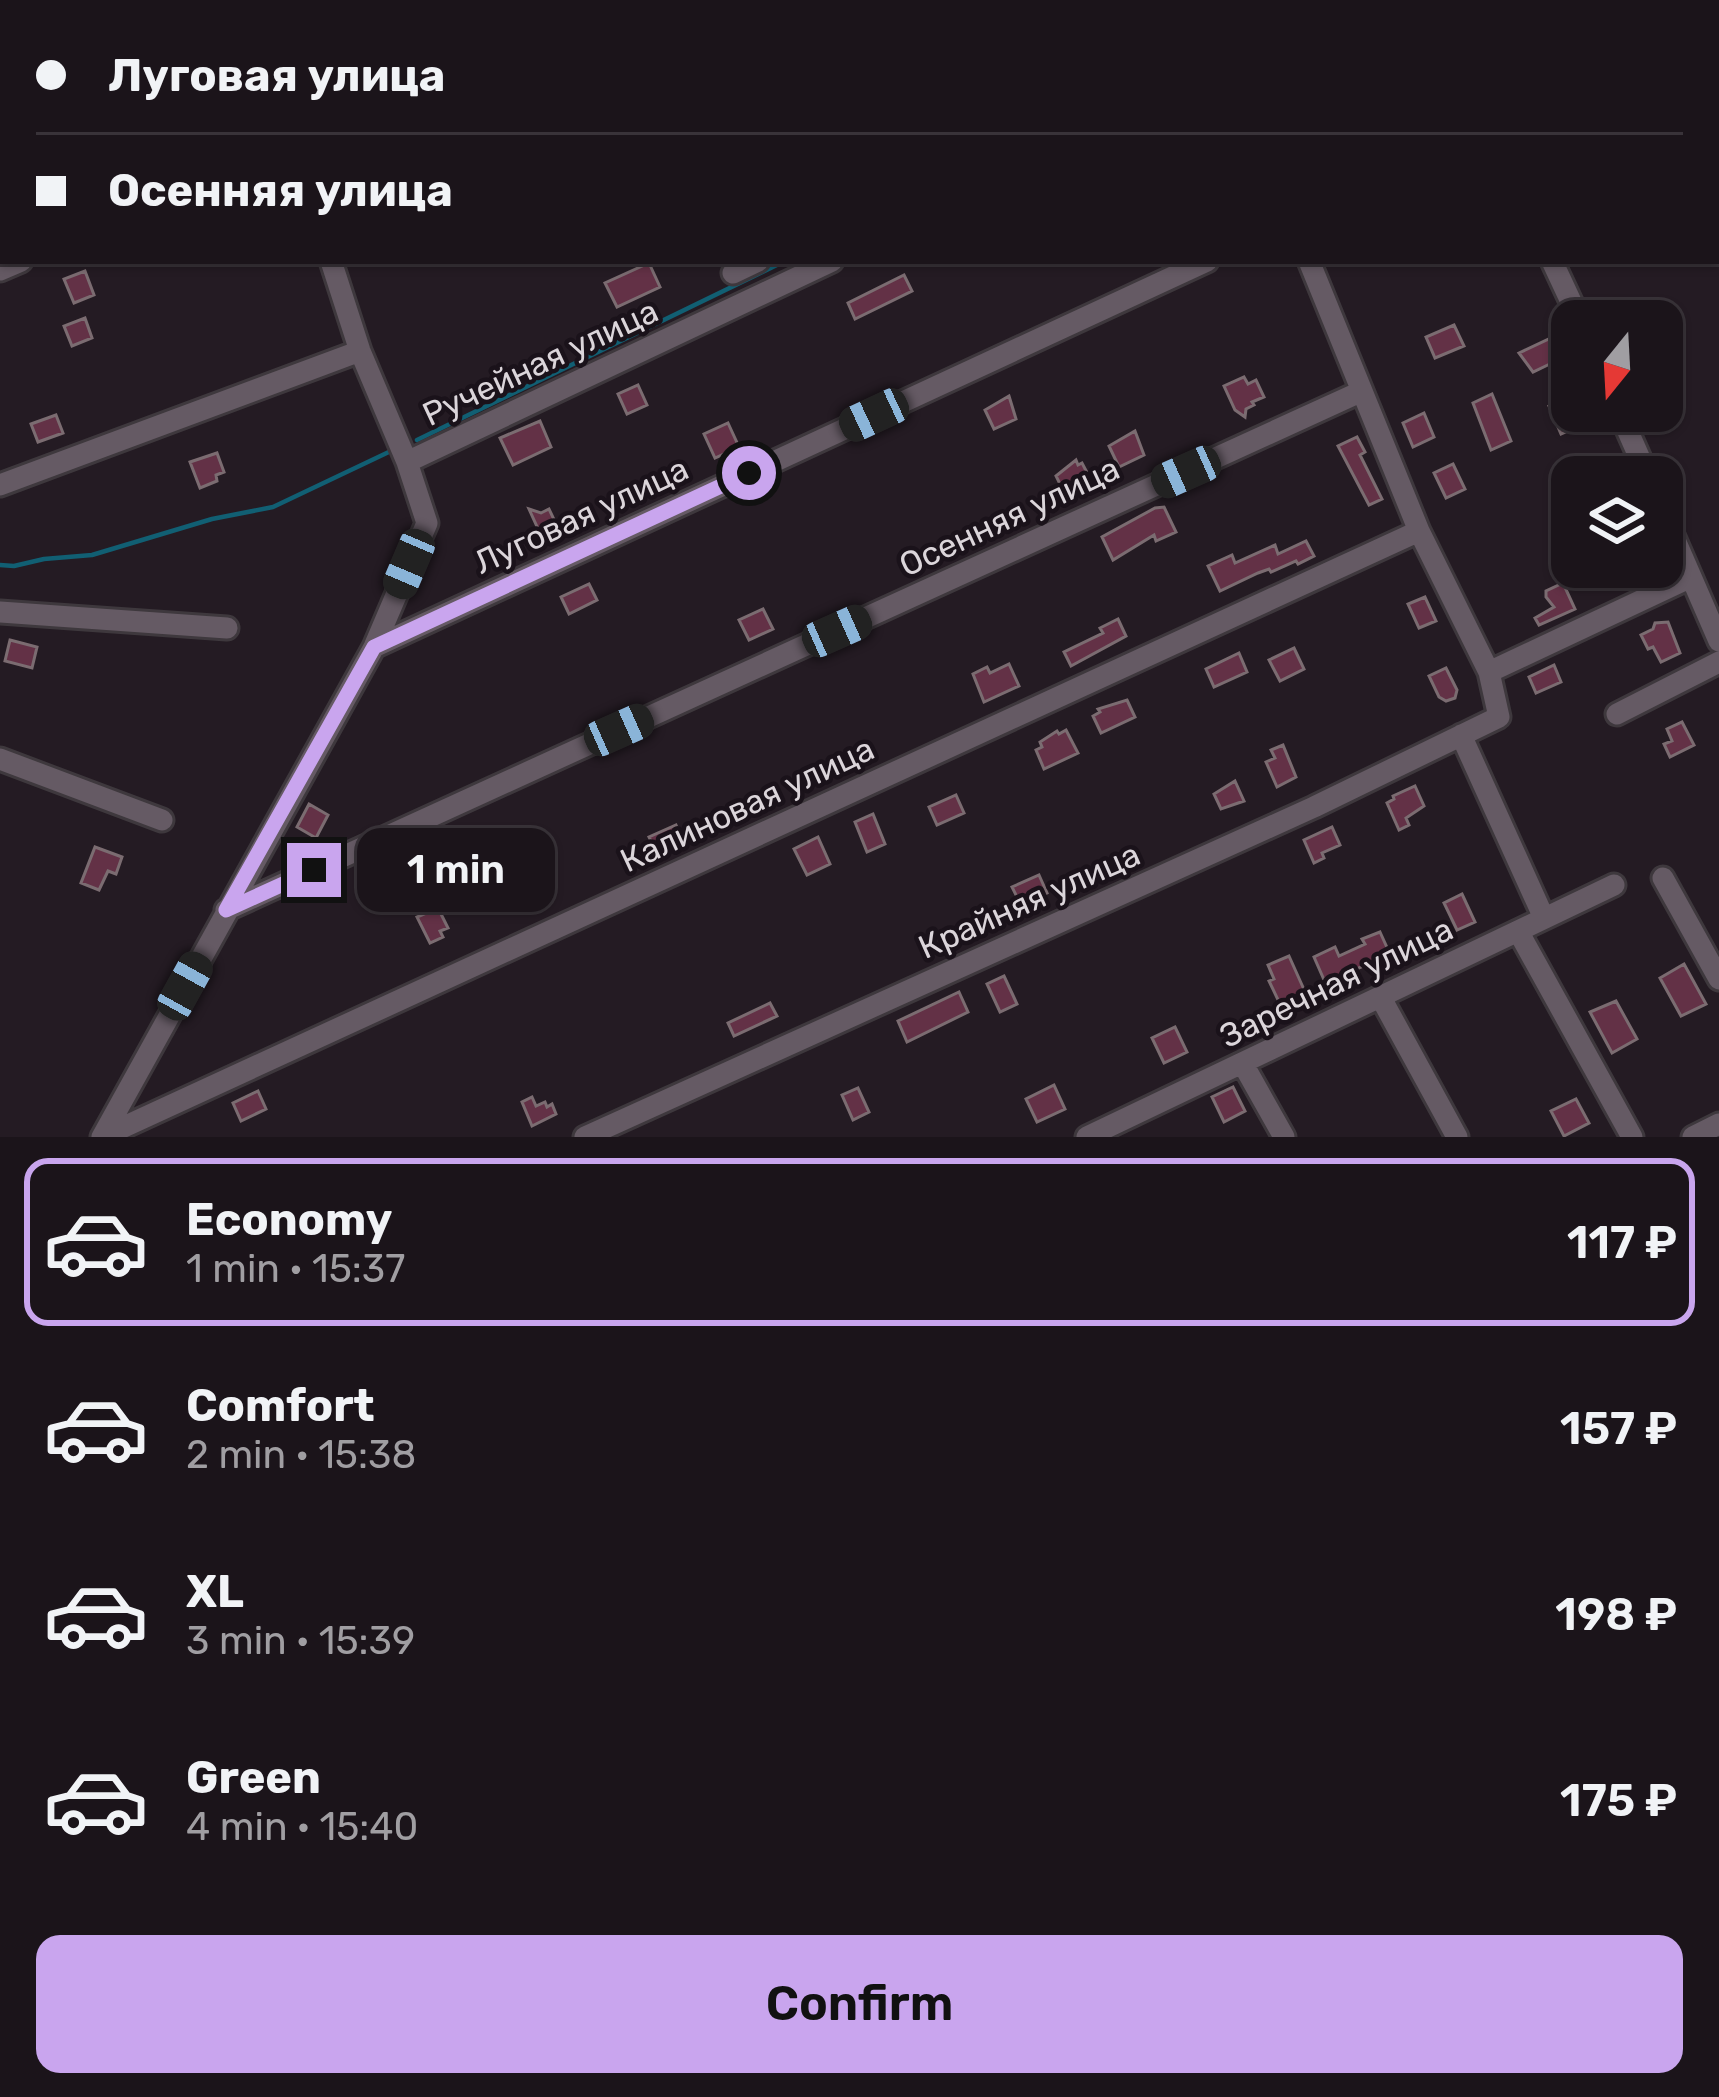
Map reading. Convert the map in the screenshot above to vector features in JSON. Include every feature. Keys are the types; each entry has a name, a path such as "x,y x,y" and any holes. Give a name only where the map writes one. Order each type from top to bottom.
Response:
{"street":[{"path":"102,1137 374,647 427,523 360,351 333,264"},
{"path":"733,273 752,264"},
{"name":"Ручейная улица","path":"407,462 826,264"},
{"name":"Луговая улица","path":"374,647 1201,264"},
{"path":"1310,264 1419,531 1489,672 1691,577"},
{"path":"1553,264 1570,300"},
{"path":"0,485 360,351"},
{"name":"Осенняя улица","path":"226,910 1360,392"},
{"name":"Калиновая улица","path":"102,1137 1419,531"},
{"path":"1683,558 1719,641"},
{"path":"0,612 227,628"},
{"path":"1616,714 1719,662"},
{"name":"Крайняя улица","path":"585,1137 1314,807 1499,717 1489,672"},
{"path":"1461,735 1544,918"},
{"path":"0,760 162,820"},
{"path":"1663,878 1719,979"},
{"name":"Заречная улица","path":"1100,1134 1613,885"},
{"path":"1518,931 1632,1137"},
{"path":"1381,998 1457,1137"},
{"path":"1243,1064 1283,1137"},
{"path":"1694,1137 1719,1124"}],"building":[{"path":"649,264 660,287 617,307 605,283"},
{"path":"85,271 94,295 74,303 64,279"},
{"path":"904,275 912,291 855,319 848,303"},
{"path":"85,318 92,338 72,346 64,326"},
{"path":"1454,325 1464,346 1435,358 1426,337"},
{"path":"1551,338 1551,363 1533,372 1519,353"},
{"path":"1244,377 1248,384 1256,380 1264,397 1252,402 1245,417 1235,410 1224,386"},
{"path":"638,385 647,405 627,414 618,394"},
{"path":"1492,394 1511,441 1491,450 1473,403"},
{"path":"1009,396 1016,419 994,429 985,410"},
{"path":"1424,413 1434,437 1413,447 1403,423"},
{"path":"56,415 63,433 38,442 31,424"},
{"path":"540,421 551,447 513,465 500,438"},
{"path":"728,423 739,447 715,458 704,434"},
{"path":"1135,431 1144,455 1119,467 1109,446"},
{"path":"1357,437 1365,452 1360,455 1382,499 1369,505 1338,446"},
{"path":"217,453 224,472 216,475 217,481 200,488 190,462"},
{"path":"1076,460 1091,480 1064,492 1056,476"},
{"path":"1453,464 1465,489 1446,498 1434,473"},
{"path":"1164,507 1176,532 1156,541 1154,535 1113,560 1102,537"},
{"path":"529,509 541,513 549,509 559,530 545,544"},
{"path":"1306,541 1314,556 1258,573 1220,591 1208,566 1232,555 1235,563 1275,545 1278,554"},
{"path":"589,584 597,600 569,614 561,597"},
{"path":"1565,588 1575,609 1539,625 1535,618 1554,607 1546,591"},
{"path":"1425,597 1436,621 1419,628 1408,604"},
{"path":"763,609 773,629 749,640 739,620"},
{"path":"1118,619 1126,636 1071,666 1064,652 1103,633 1100,628"},
{"path":"1668,622 1680,653 1661,662 1641,635 1655,623"},
{"path":"10,640 37,647 32,668 5,661"},
{"path":"1294,648 1304,669 1280,681 1269,660"},
{"path":"1239,653 1247,672 1214,687 1206,669"},
{"path":"1009,664 1019,686 984,702 973,674"},
{"path":"1554,665 1561,682 1536,693 1529,677"},
{"path":"1446,668 1457,690 1455,698 1446,701 1429,676"},
{"path":"1127,700 1135,717 1101,733 1093,716 1098,709"},
{"path":"1682,722 1694,745 1670,757 1664,744 1672,741 1667,729"},
{"path":"1066,730 1078,753 1044,769 1036,750 1042,747 1040,742"},
{"path":"1283,745 1296,777 1277,787 1266,762 1275,758 1271,750"},
{"path":"1235,781 1244,801 1221,809 1214,794"},
{"path":"1415,786 1424,806 1406,818 1409,825 1399,830 1387,803"},
{"path":"956,795 964,813 937,825 929,807"},
{"path":"309,804 328,815 316,838 297,827"},
{"path":"873,814 885,844 867,852 855,822"},
{"path":"676,825 683,841 657,854 649,837"},
{"path":"1332,827 1340,845 1322,853 1324,858 1314,863 1304,840"},
{"path":"818,837 830,864 807,875 794,849"},
{"path":"95,847 122,857 116,874 108,871 99,890 81,883"},
{"path":"1039,875 1047,893 1021,905 1012,887"},
{"path":"1462,894 1475,922 1457,930 1444,903"},
{"path":"438,908 448,928 440,931 443,937 430,943 417,917"},
{"path":"1380,932 1389,952 1383,958 1325,982 1314,957 1335,947 1339,956"},
{"path":"1289,956 1306,994 1279,1002 1269,981 1274,979 1268,965"},
{"path":"1684,964 1706,1004 1681,1016 1660,978"},
{"path":"1004,976 1017,1004 1000,1012 987,984"},
{"path":"959,992 968,1012 907,1042 898,1021"},
{"path":"1616,1001 1637,1039 1612,1053 1590,1012"},
{"path":"770,1003 777,1016 734,1036 728,1023"},
{"path":"1175,1027 1187,1052 1164,1063 1152,1038"},
{"path":"1054,1085 1065,1109 1037,1122 1026,1099"},
{"path":"1233,1087 1245,1111 1224,1122 1212,1097"},
{"path":"858,1088 869,1112 853,1120 842,1095"},
{"path":"258,1091 266,1109 241,1121 233,1103"},
{"path":"532,1097 536,1106 552,1104 556,1114 532,1126 522,1102"},
{"path":"1576,1099 1589,1123 1564,1136 1551,1111"}],"waterway":[{"path":"417,440 779,264"},
{"path":"0,565 92,555 212,519 273,507 393,450"}],"route":[{"path":"314,870 226,910 374,647 749,473"}]}
